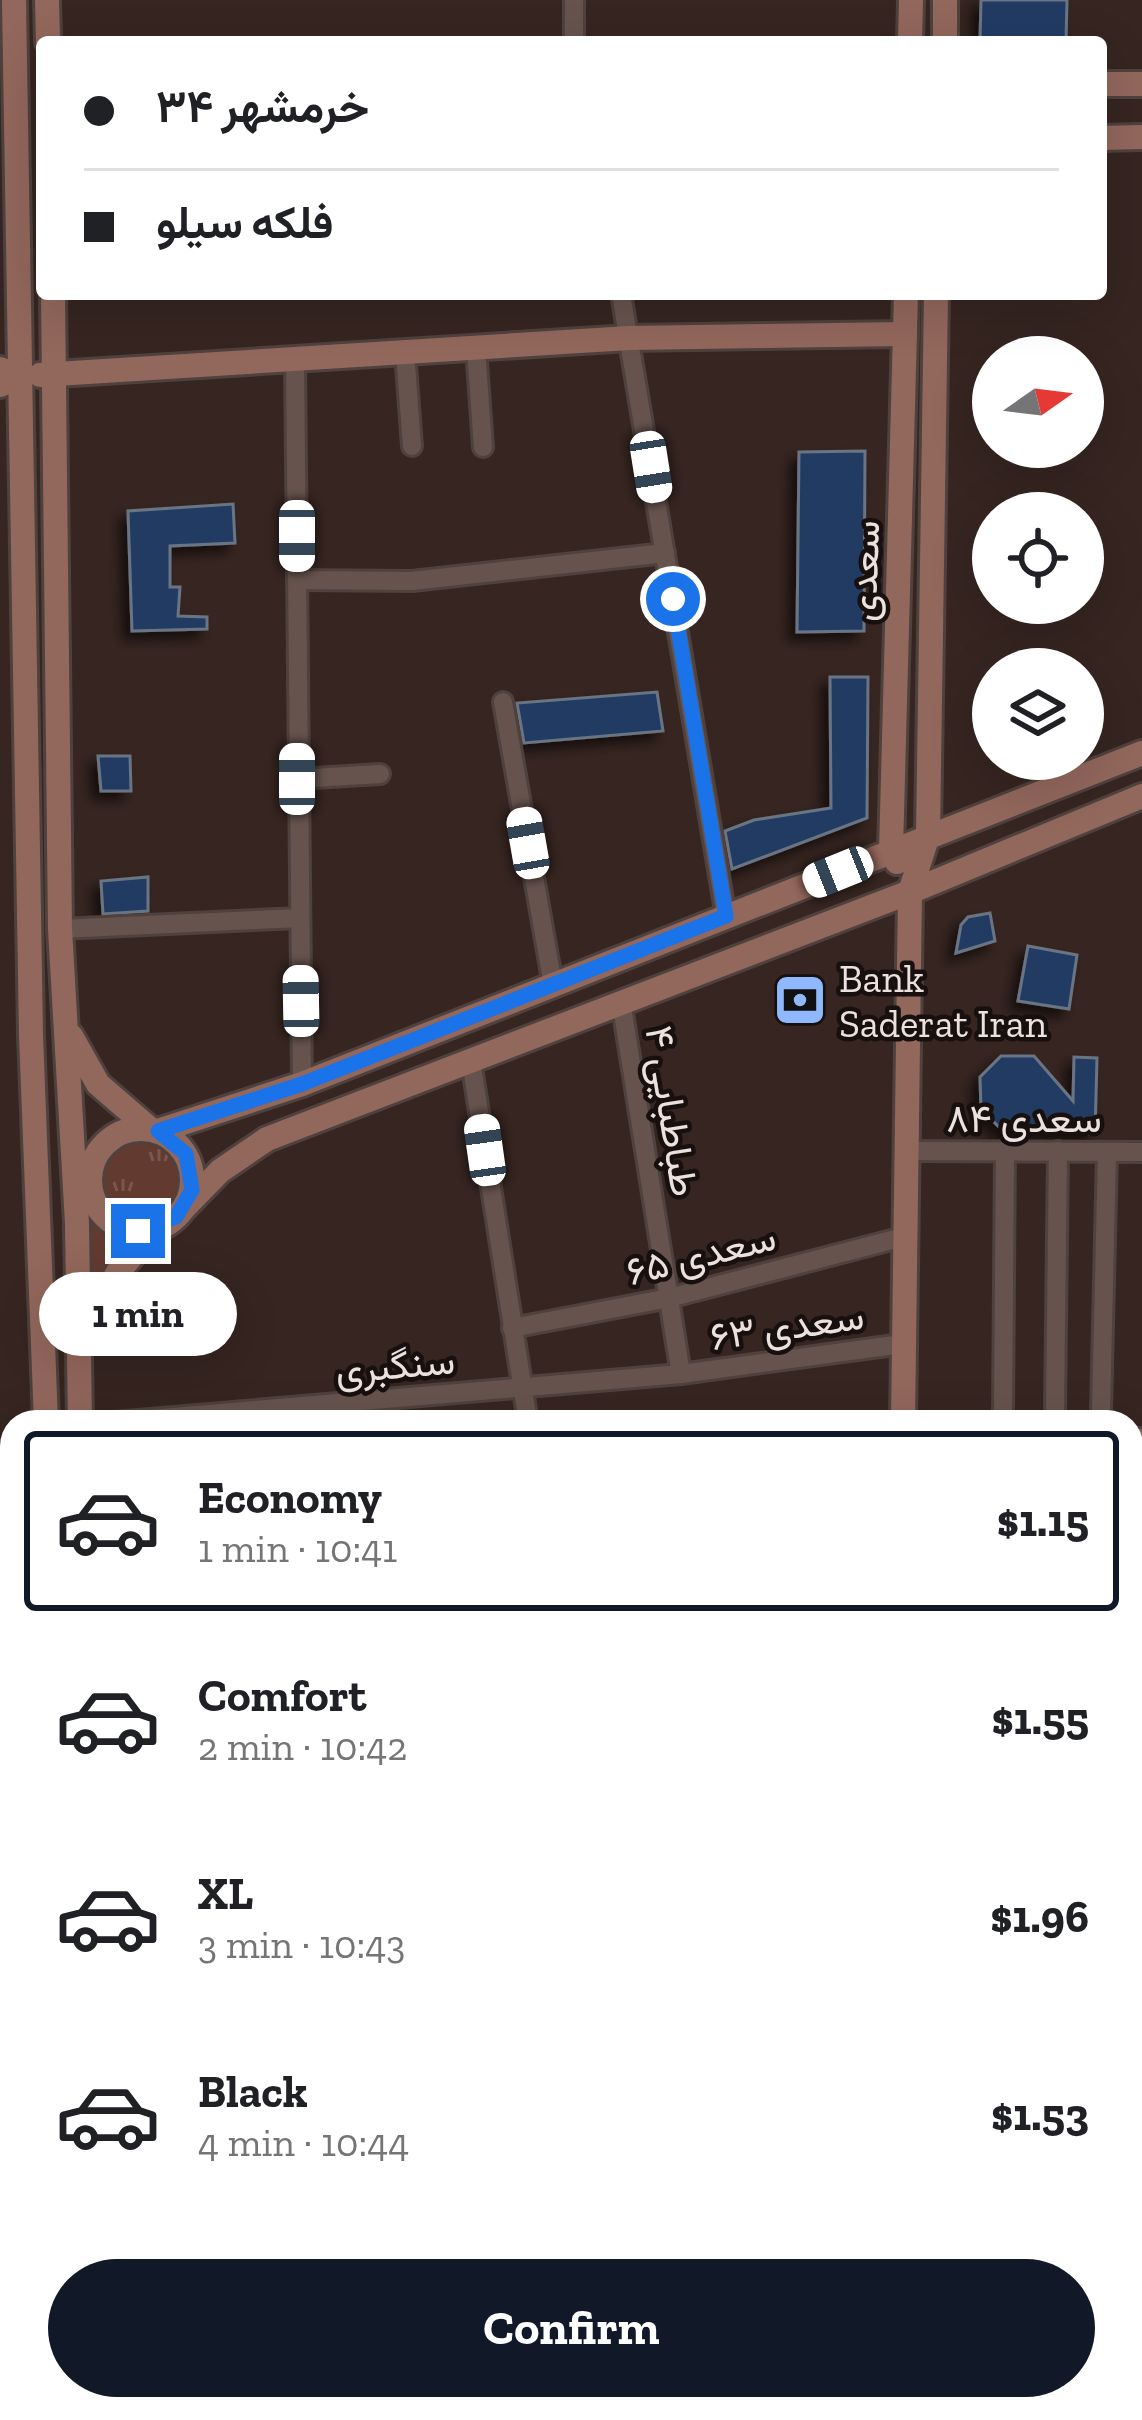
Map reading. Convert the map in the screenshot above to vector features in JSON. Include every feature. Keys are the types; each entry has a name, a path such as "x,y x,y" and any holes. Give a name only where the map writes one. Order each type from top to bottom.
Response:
{"main road":[{"path":"14,0 7,377 46,1410"},
{"path":"46,0 48,36"},
{"path":"910,36 911,0"},
{"path":"945,0 945,36"},
{"path":"1107,84 1142,84"},
{"path":"1107,138 1142,137"},
{"path":"52,300 61,929 67,1026 85,1176 98,1208 122,1228 154,1230"},
{"name":"سعدی","path":"891,851 906,300"},
{"name":"سعدی","path":"910,892 928,836 936,300"},
{"path":"7,377 629,338 905,334"},
{"path":"80,1410 77,1223 85,1176 104,1144 134,1129 154,1130 302,1084 1142,753"},
{"path":"79,1350 88,1317 154,1230 220,1171 267,1139 910,892 1142,796"},
{"path":"891,851 910,892 903,1410"},
{"path":"67,1026 98,1084 186,1154 192,1190 185,1207"},
{"path":"35,1125 85,1176"},
{"path":"44,1332 57,1269 77,1223 85,1176"}],"street":[{"path":"574,0 574,36"},
{"path":"622,300 726,916"},
{"path":"476,348 483,447"},
{"path":"405,352 412,446"},
{"path":"295,358 302,1084"},
{"path":"297,580 412,581 665,554"},
{"path":"503,702 553,985"},
{"path":"297,779 380,774"},
{"path":"61,929 300,918"},
{"name":"طباطبایی ۴","path":"621,1001 681,1374"},
{"path":"471,1061 526,1410"},
{"path":"1003,1410 1005,1150"},
{"name":"سعدی ۸۴","path":"906,1151 1142,1152"},
{"path":"1055,1410 1058,1151"},
{"path":"1101,1410 1107,1151"},
{"name":"سعدی ۶۵","path":"512,1328 669,1298 903,1237"},
{"name":"سعدی ۶۳","path":"681,1374 902,1344"},
{"name":"سنگبری","path":"258,1410 681,1374"}],"green space":[{"path":"140,1142 167,1153 178,1180 167,1207 140,1218 113,1207 102,1180 113,1153"},
{"path":"91,1222 106,1237 132,1245 87,1297 83,1265"}],"building":[{"path":"981,0 1067,0 1066,36 980,36"},
{"path":"865,451 864,631 797,632 799,452"},
{"path":"233,504 235,543 170,546 170,587 180,587 178,616 207,617 207,629 132,631 128,511"},
{"path":"830,677 868,677 867,818 732,869 725,831 754,820 831,808"},
{"path":"657,692 663,731 524,743 517,703"},
{"path":"98,756 130,756 131,791 101,791"},
{"path":"148,877 148,911 103,914 101,881"},
{"path":"990,913 995,941 956,953 961,925 968,917"},
{"path":"1028,946 1077,955 1069,1009 1018,1001"},
{"path":"1001,1056 1034,1056 1073,1101 1074,1057 1097,1058 1095,1134 1003,1131 981,1109 980,1077"}],"place":[{"name":"Bank Saderat Iran","path":"800,1000"}],"route":[{"path":"138,1231 166,1225 185,1207 192,1190 186,1154 158,1131 302,1084 726,916 673,599"}]}
